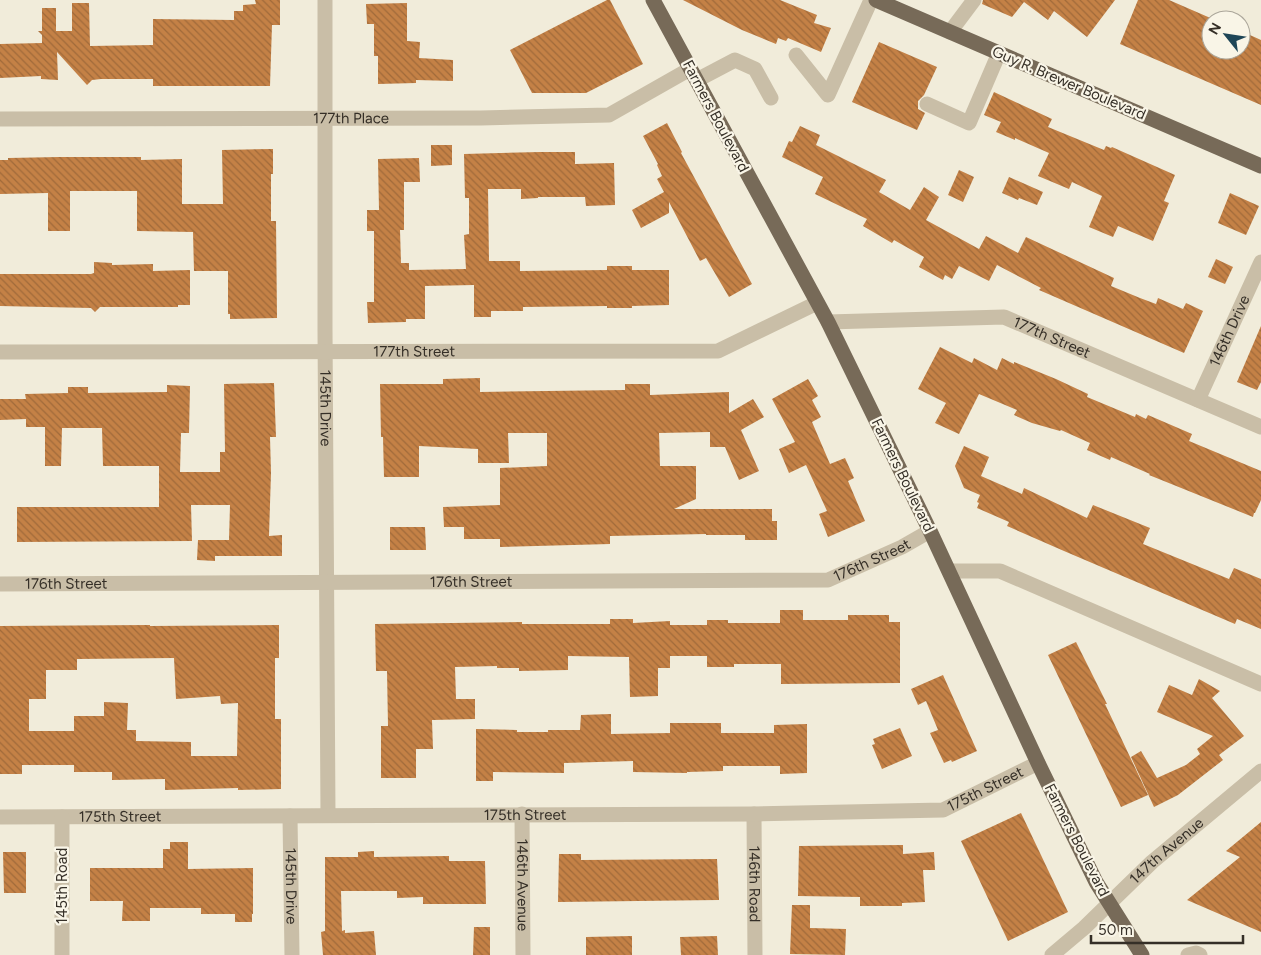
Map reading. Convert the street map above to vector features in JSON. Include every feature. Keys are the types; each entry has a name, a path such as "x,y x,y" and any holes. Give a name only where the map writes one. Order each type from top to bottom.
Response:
{"main road":[{"name":"Farmers Boulevard","path":"653,0 828,322 930,531 1038,763 1096,882 1142,955"},
{"name":"Guy R. Brewer Boulevard","path":"876,0 1261,166"}],"street":[{"name":"145th Drive","path":"325,0 328,815"},
{"path":"796,55 828,95 871,0"},
{"path":"950,32 974,0"},
{"path":"927,104 969,122 1000,53"},
{"name":"177th Place","path":"0,119 481,118 610,115 694,74 735,60 755,69 771,98"},
{"name":"146th Drive","path":"1198,400 1261,262"},
{"name":"177th Street","path":"0,352 718,351 817,303"},
{"name":"177th Street","path":"828,322 1004,318 1261,427"},
{"name":"176th Street","path":"0,584 326,584 828,580 902,547 930,531"},
{"path":"949,571 1000,570 1261,684"},
{"name":"175th Street","path":"0,817 754,814 943,810 1038,763"},
{"name":"147th Avenue","path":"1052,955 1084,928 1152,862 1261,771"},
{"name":"146th Avenue","path":"522,814 523,952"},
{"name":"146th Road","path":"754,814 755,948"},
{"name":"145th Drive","path":"290,816 292,955"},
{"name":"145th Road","path":"62,817 62,955"},
{"path":"1188,955 1200,955"}],"building":[{"path":"255,0 280,0 280,25 272,25 270,86 153,86 153,79 101,79 92,80 87,85 57,52 58,80 41,79 41,76 0,78 0,44 42,43 42,35 38,31 42,31 42,8 56,8 56,31 72,31 72,3 89,3 90,46 153,45 153,19 234,20 234,11 243,11 243,5 256,4"},
{"path":"610,0 643,64 586,93 532,93 510,50"},
{"path":"683,0 780,0 817,15 814,23 831,28 821,52 788,38 786,41 778,38 776,44 742,30"},
{"path":"983,0 1115,0 1087,37 1054,11 1048,20 1024,2 1012,17 982,4"},
{"path":"1138,0 1169,0 1201,14 1201,60 1251,60 1251,36 1261,40 1261,105 1120,44"},
{"path":"407,3 407,41 420,42 419,58 453,60 453,81 416,80 416,83 378,84 378,56 374,56 374,24 367,24 366,4"},
{"path":"879,42 937,67 924,95 918,101 918,109 925,113 917,130 852,102"},
{"path":"994,92 1052,119 1048,127 1104,150 1106,146 1112,147 1175,175 1164,201 1169,203 1153,241 1118,226 1113,237 1089,227 1102,196 1072,182 1069,189 1038,176 1049,153 996,132 1001,122 984,115"},
{"path":"667,123 681,153 752,284 729,297 706,258 700,261 669,202 669,213 641,228 632,210 664,192 657,179 662,176 658,164 643,136"},
{"path":"800,126 820,135 816,145 886,180 879,192 910,210 924,187 939,197 926,220 979,249 986,236 1018,253 1026,237 1114,278 1111,286 1156,304 1158,298 1183,309 1186,303 1203,311 1184,353 1039,290 1041,288 997,265 989,281 959,266 952,279 945,275 943,280 919,267 924,257 894,240 892,243 863,226 867,219 815,194 823,177 782,157 789,141 792,142"},
{"path":"431,145 452,145 452,165 431,166"},
{"path":"273,149 271,221 276,221 277,318 230,319 230,314 228,314 228,271 194,271 193,232 137,231 137,191 70,191 70,231 48,231 48,193 0,194 0,160 8,160 8,158 141,157 141,160 182,159 182,204 223,204 222,150"},
{"path":"575,152 575,164 614,163 615,205 586,206 585,197 521,199 521,189 488,189 489,261 520,261 520,271 607,270 607,266 632,266 632,270 669,270 669,305 632,306 632,308 607,308 607,306 523,307 523,311 491,311 491,317 474,317 474,285 425,286 425,319 406,319 406,322 368,323 367,302 374,302 374,231 367,231 367,210 379,210 378,159 419,158 420,182 404,182 404,230 400,230 401,263 409,263 409,270 466,269 464,235 469,234 469,198 465,198 464,154"},
{"path":"959,170 974,177 963,202 948,195"},
{"path":"1009,177 1043,192 1037,205 1002,193"},
{"path":"1230,193 1259,206 1246,235 1218,223"},
{"path":"1216,259 1233,267 1225,284 1208,277"},
{"path":"94,262 112,263 112,265 153,264 153,271 190,270 190,305 178,305 178,307 100,307 95,312 91,308 0,306 0,274 91,274 94,273"},
{"path":"1261,326 1261,382 1257,390 1237,382"},
{"path":"940,347 972,363 974,358 997,370 1002,358 1014,364 1014,362 1056,379 1088,394 1087,397 1135,417 1136,414 1146,419 1148,415 1192,434 1189,441 1261,471 1261,500 1253,517 1149,475 1111,457 1110,460 1087,450 1090,443 1061,430 1032,423 1014,415 1017,410 979,394 959,434 935,423 946,403 918,389"},
{"path":"480,378 480,392 625,390 625,384 650,384 650,395 729,392 729,413 753,399 764,417 741,430 759,471 739,480 725,447 710,447 710,432 659,433 660,466 696,466 696,499 674,509 772,509 772,521 777,521 777,540 745,540 745,535 706,534 610,536 610,544 500,547 500,539 464,539 464,527 444,527 443,507 500,505 500,468 547,466 547,433 508,433 509,463 478,463 478,449 419,446 419,477 384,477 380,384 443,384 443,379"},
{"path":"808,379 818,396 812,400 821,417 812,422 830,464 845,458 854,478 848,481 865,521 828,537 819,514 827,511 806,465 789,473 779,449 795,442 772,399"},
{"path":"274,383 276,437 270,437 269,536 282,535 282,556 215,556 215,561 197,560 198,540 229,540 230,505 191,505 192,541 17,542 17,507 159,507 159,466 103,466 102,428 62,428 61,466 45,466 45,427 26,427 26,419 0,420 0,399 26,399 25,394 68,393 68,387 88,387 88,393 167,392 167,385 190,386 189,433 181,433 180,472 220,472 220,452 225,452 224,384"},
{"path":"964,446 989,457 981,476 1022,494 1024,488 1087,518 1093,505 1150,528 1143,544 1229,579 1234,568 1261,579 1261,629 1237,619 1235,624 1007,526 1009,522 977,508 980,495 964,488 955,466"},
{"path":"390,527 425,527 426,550 390,550"},
{"path":"780,610 803,610 803,620 848,620 848,615 889,615 889,622 900,622 900,683 781,684 781,664 734,664 734,667 707,667 707,656 670,656 670,668 658,668 658,696 630,697 629,657 568,656 568,670 519,671 519,668 497,668 497,666 455,667 456,699 475,699 475,719 432,720 433,749 416,749 416,778 381,778 381,726 388,726 387,671 376,671 375,624 522,622 522,624 610,624 610,619 633,619 633,623 670,621 670,625 707,625 707,620 728,620 728,623 780,623"},
{"path":"279,625 279,658 275,658 275,719 281,719 281,789 165,790 165,779 112,780 112,772 74,772 74,765 22,765 22,774 0,774 0,626","holes":["174,658 176,699 220,696 221,704 238,703 237,756 191,756 191,742 136,741 136,730 127,730 128,703 104,702 104,716 74,716 74,731 29,731 29,699 46,699 46,670 77,670 77,659"]},
{"path":"1076,642 1107,704 1105,704 1148,795 1121,807 1048,655"},
{"path":"943,675 977,751 952,762 951,760 944,763 930,733 938,730 926,701 918,705 911,689"},
{"path":"1199,679 1220,691 1212,698 1244,736 1219,755 1223,760 1178,795 1154,807 1131,757 1141,751 1157,778 1186,765 1200,754 1197,749 1213,736 1157,712 1169,685 1192,695"},
{"path":"611,714 611,734 670,733 670,723 721,723 721,733 774,733 774,725 807,724 807,773 780,774 780,766 723,766 723,771 687,773 633,772 633,761 564,763 564,773 493,772 493,781 476,781 476,729 517,730 517,732 580,730 581,715"},
{"path":"900,728 912,756 882,769 872,745 875,744 873,739"},
{"path":"1021,813 1068,912 1008,941 961,841"},
{"path":"1261,822 1261,932 1187,900 1240,857 1226,851"},
{"path":"170,842 188,842 188,869 253,868 252,922 235,922 235,914 201,914 201,908 150,908 150,921 122,921 123,901 90,901 90,868 163,868 163,849 170,849"},
{"path":"903,845 903,854 934,852 935,870 923,870 925,902 902,903 902,906 860,906 860,897 798,896 799,846"},
{"path":"374,851 374,857 449,856 449,861 485,861 486,904 423,904 423,897 397,898 397,891 341,891 342,931 345,930 345,933 374,931 376,955 323,955 321,932 325,931 325,857 358,857 358,852"},
{"path":"3,852 26,852 26,893 4,893"},
{"path":"559,854 581,854 581,860 717,859 719,900 558,902"},
{"path":"792,905 810,905 810,928 846,929 845,955 790,954"},
{"path":"474,927 490,927 490,955 473,955"},
{"path":"632,936 632,955 586,955 586,937"},
{"path":"717,936 718,955 681,955 680,937"}]}
